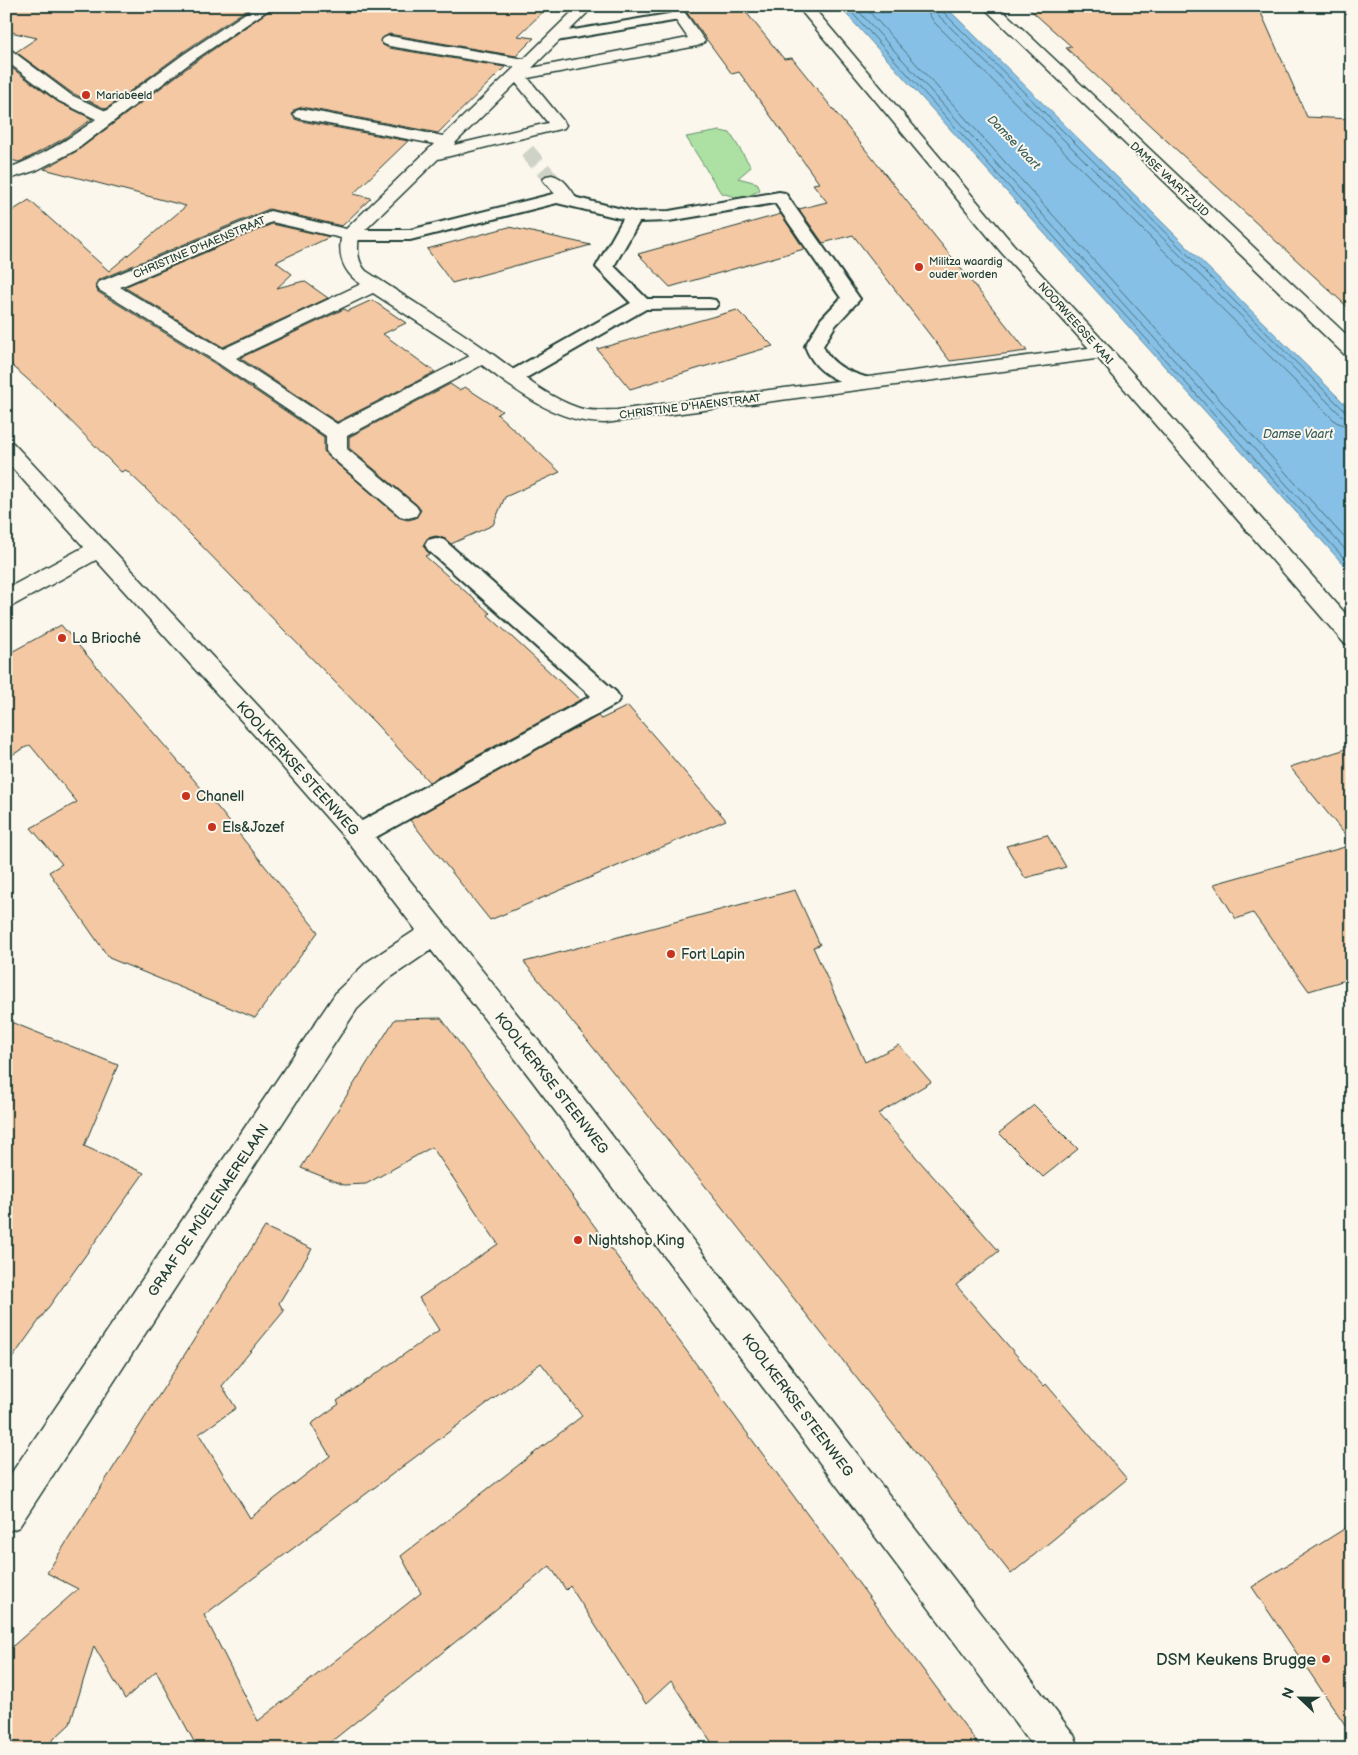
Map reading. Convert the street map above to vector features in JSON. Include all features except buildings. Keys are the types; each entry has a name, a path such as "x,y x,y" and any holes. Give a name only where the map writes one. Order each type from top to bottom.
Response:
{"street":[{"path":"6,175 31,166 70,146 188,57 267,6"},
{"path":"350,235 587,6"},
{"name":"NOORWEEGSE KAAI","path":"804,6 1007,248 1103,352 1352,637"},
{"name":"DAMSE VAART-ZUID","path":"989,6 1352,350"},
{"path":"389,41 523,69 697,41 676,11"},
{"path":"6,53 65,98 108,118"},
{"path":"302,114 441,149 558,125 523,69"},
{"path":"515,135 527,151"},
{"path":"552,180 562,189 568,200"},
{"name":"CHRISTINE D'HAENSTRAAT","path":"222,358 106,286 270,216 350,235 348,256 352,266 359,275 512,378 556,405 592,417 617,416 1103,352"},
{"path":"222,358 374,285"},
{"path":"336,434 483,357"},
{"path":"222,358 336,434"},
{"path":"336,434 337,451 408,511"},
{"name":"KOOLKERKSE STEENWEG","path":"6,448 266,731 358,835 435,932 1060,1749"},
{"path":"6,599 98,550"},
{"name":"GRAAF DE MÛELENAERELAAN","path":"6,1514 347,1000 378,970 435,932"}],"lane":[{"path":"556,37 676,11"},
{"path":"350,235 410,235 557,198 633,217 669,216 779,196 851,299 827,323 814,346 817,355 827,368 843,377 865,383"},
{"path":"633,217 605,267 642,304"},
{"path":"512,378 642,304 709,304"},
{"path":"358,835 608,698 436,545"}],"green space":[{"path":"720,131 730,133 751,167 738,178 757,183 760,190 743,199 721,193 686,137"}],"water":[{"name":"Damse Vaart","path":"839,6 945,6 1352,411 1352,574"}],"tunnel":[{"path":"527,151 552,180"}],"place":[{"name":"Mariabeeld","path":"86,95"},
{"name":"Militza waardig ouder worden","path":"919,267"},
{"name":"La Brioché","path":"62,638"},
{"name":"Chanell","path":"186,796"},
{"name":"Els&Jozef","path":"212,827"},
{"name":"Fort Lapin","path":"671,954"},
{"name":"Nightshop King","path":"578,1240"},
{"name":"DSM Keukens Brugge","path":"1326,1659"}]}
